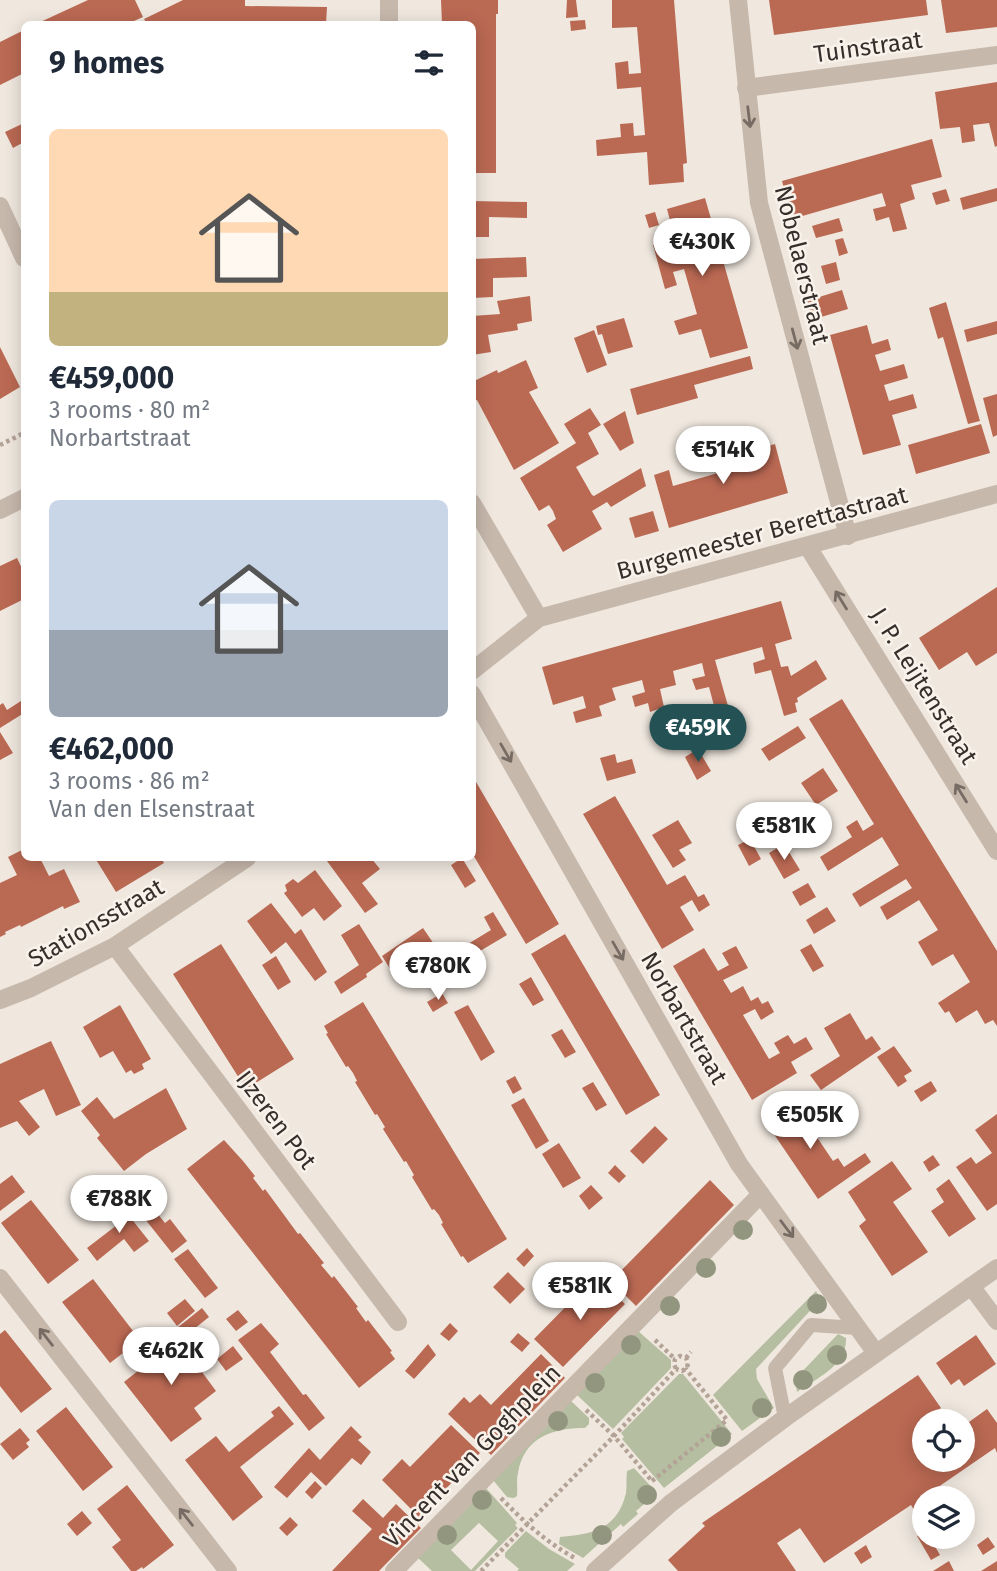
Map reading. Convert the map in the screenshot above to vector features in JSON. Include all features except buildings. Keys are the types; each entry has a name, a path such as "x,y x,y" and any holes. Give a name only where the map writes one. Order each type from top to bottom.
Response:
{"street":[{"path":"389,0 389,21"},
{"name":"Nobelaerstraat","path":"738,0 759,203 848,536"},
{"name":"Tuinstraat","path":"746,88 997,55"},
{"path":"0,206 21,252"},
{"name":"Burgemeester Berettastraat","path":"539,618 997,494"},
{"path":"0,510 21,500"},
{"path":"476,510 539,618 476,668"},
{"name":"J. P. Leijtenstraat","path":"808,547 997,851"},
{"name":"Norbartstraat","path":"476,701 739,1164 876,1353"},
{"name":"Stationsstraat","path":"0,1000 32,988 115,946 242,861"},
{"name":"IJzeren Pot","path":"115,946 398,1322"},
{"name":"Vincent van Goghplein","path":"394,1571 761,1194"},
{"path":"596,1571 671,1503 785,1418 997,1268"},
{"path":"0,1278 228,1571"},
{"path":"971,1286 997,1321"}],"lane":[{"path":"785,1418 775,1368 811,1325 858,1328"}],"path":[{"path":"0,445 21,434"},
{"path":"686,1357 691,1352"},
{"path":"676,1369 682,1371 685,1368 688,1363 686,1357"},
{"path":"676,1369 675,1359 686,1357"},
{"path":"652,1481 727,1420 685,1368"},
{"path":"481,1571 676,1369"},
{"path":"568,1393 614,1436 671,1503"},
{"path":"484,1479 526,1525 577,1560"}],"green space":[{"path":"816,1291 821,1299 756,1369 757,1379 774,1408 742,1431 713,1395"},
{"path":"638,1331 671,1360 671,1368 613,1429 576,1394"},
{"path":"838,1334 846,1338 842,1356 822,1376 797,1392 795,1379"},
{"path":"679,1374 683,1374 732,1434 664,1488 622,1439 624,1437 621,1433"},
{"path":"570,1400 589,1418 589,1424 585,1428 551,1433 533,1443 521,1461 517,1476 517,1496 507,1497 493,1480"},
{"path":"634,1468 657,1493 636,1511 638,1514 623,1527 621,1524 583,1558 559,1544 560,1537 593,1532 610,1522 622,1505 626,1493 627,1471"},
{"path":"486,1488 517,1523 515,1525 518,1528 475,1571 432,1571 417,1557","holes":["479,1523 498,1541 471,1570 451,1550"]},
{"path":"526,1531 575,1564 567,1571 517,1571 519,1569 505,1557 505,1553"}]}
